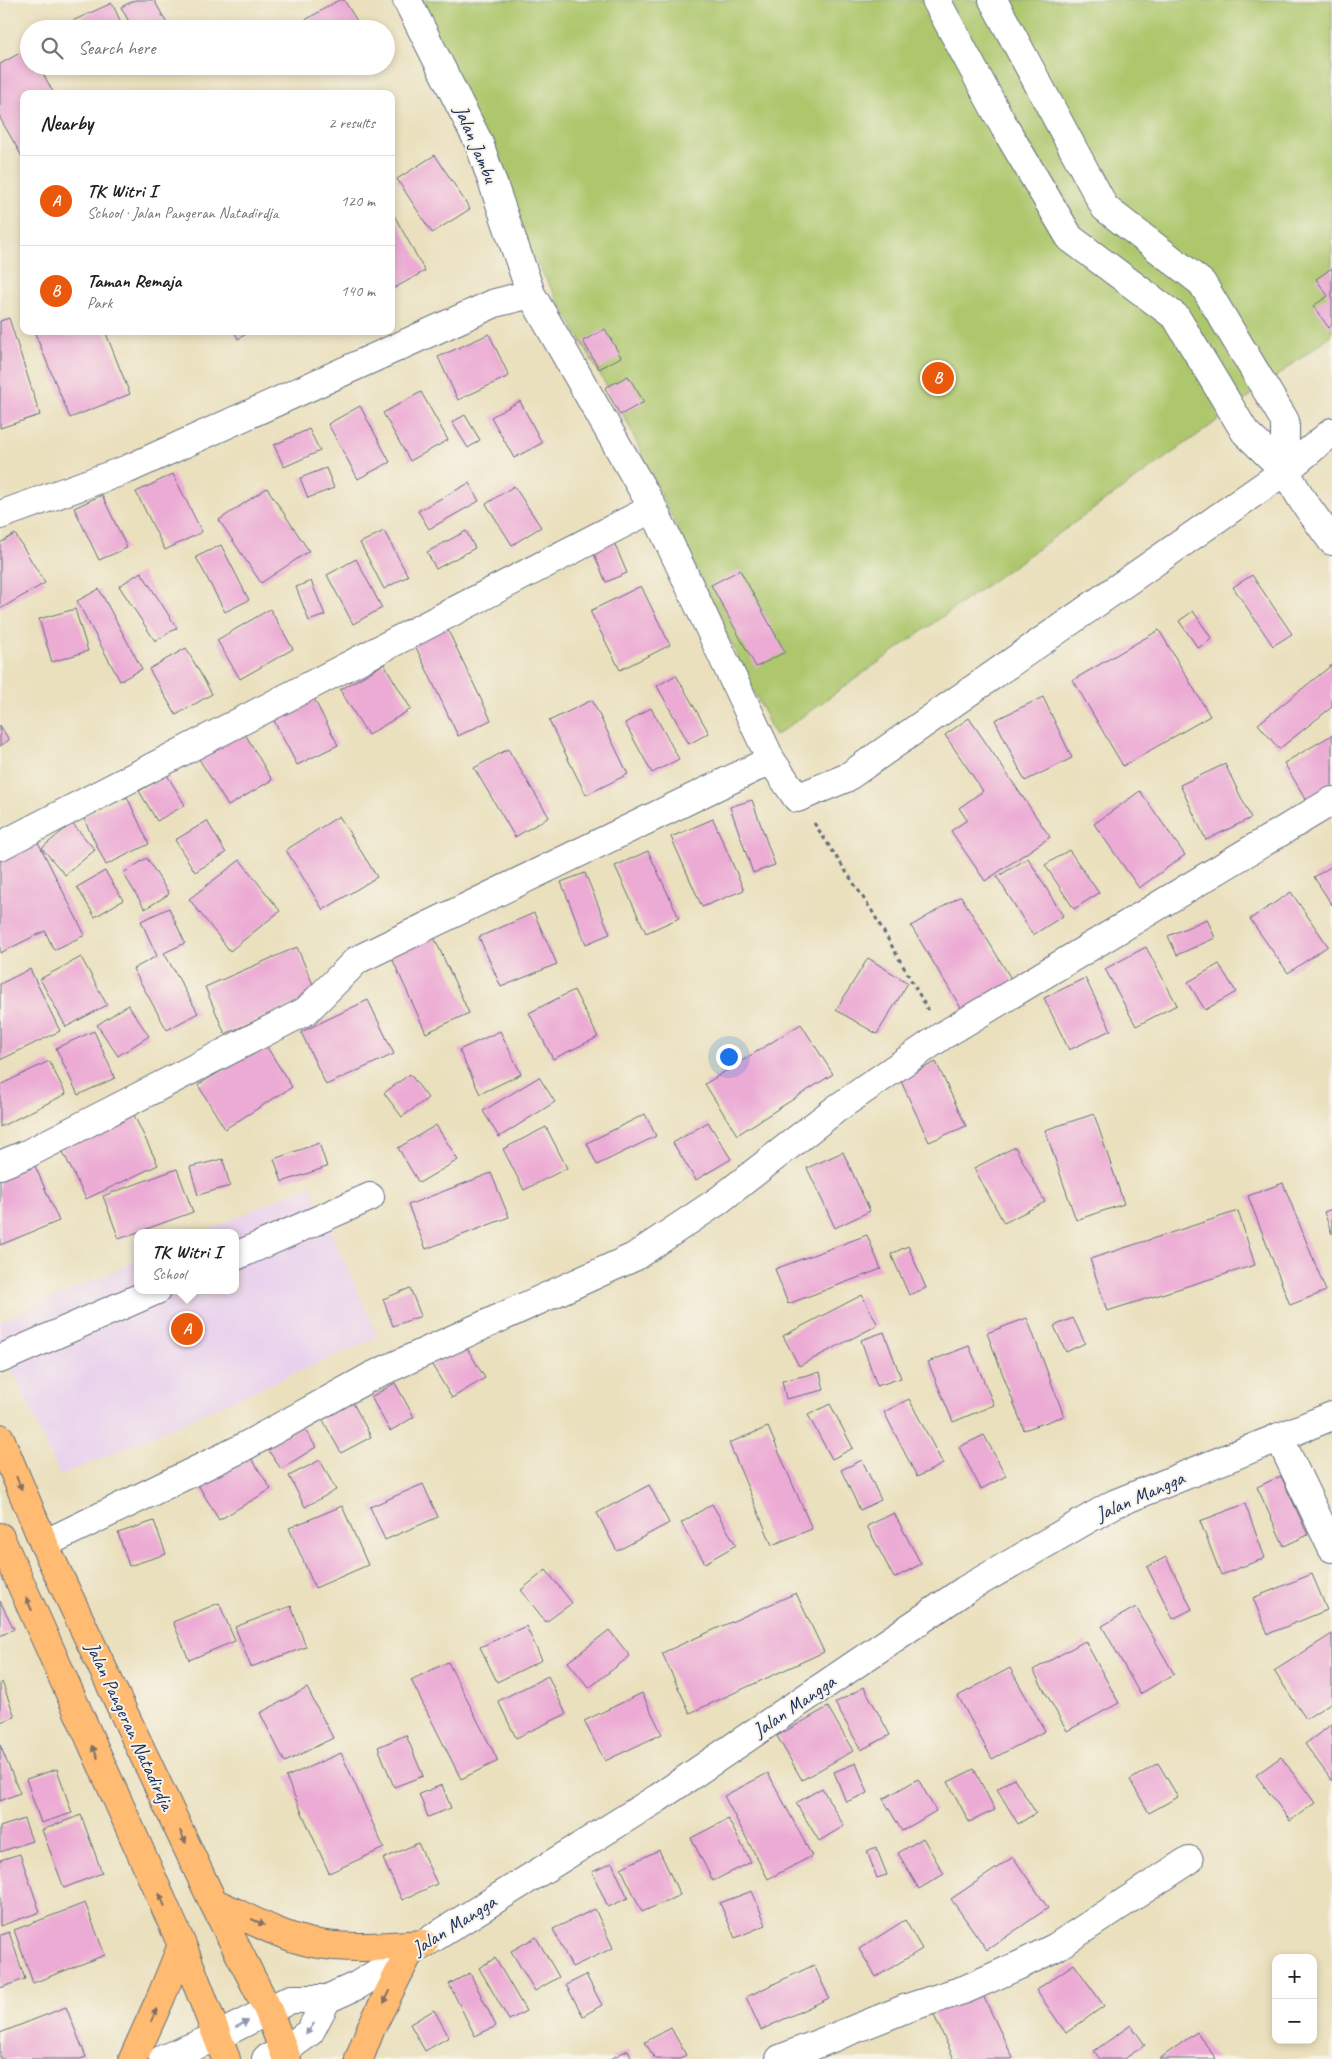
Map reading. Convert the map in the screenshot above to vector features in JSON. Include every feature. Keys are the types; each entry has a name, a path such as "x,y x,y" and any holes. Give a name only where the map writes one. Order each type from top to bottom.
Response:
{"main road":[{"name":"Jalan Pangeran Natadirdja","path":"0,1438 44,1544 214,1902 268,2010 279,2056"},
{"name":"Jalan Pangeran Natadirdja","path":"0,1537 182,1945 221,2048"},
{"path":"214,1902 279,1932 311,1943 350,1948 416,1949 371,2028 360,2059"},
{"path":"133,2059 162,1998 182,1945"}],"street":[{"name":"Jalan Jambu","path":"407,0 479,143 531,294 653,508 771,760 797,798"},
{"path":"936,0 1005,128 1070,238 1176,317 1245,432 1285,471 1303,501 1332,541"},
{"path":"993,0 1105,208 1202,283 1285,421 1285,471"},
{"path":"0,515 128,469 495,303 531,294"},
{"path":"797,798 846,778 1285,471 1332,432"},
{"path":"0,846 653,508"},
{"path":"0,1164 28,1154 306,1011 357,960 771,760"},
{"path":"44,1544 240,1449 372,1376 634,1257 718,1200 836,1110 942,1036 1332,801"},
{"path":"239,1255 370,1197"},
{"path":"0,1359 149,1294"},
{"name":"Jalan Mangga","path":"163,2059 221,2048 268,2010 291,2000 327,1999 358,1985 658,1798 965,1590 1114,1504 1332,1416"},
{"path":"1279,1437 1332,1548"},
{"path":"780,2059 907,2008 966,1989 1022,1964 1056,1947 1189,1860"},
{"path":"279,2056 310,2032 327,1999"}],"path":[{"path":"797,798 872,911 942,1036"}],"shaded area":[{"path":"310,1185 378,1337 60,1476 0,1342 0,1321 134,1263 134,1294 239,1294 239,1229 211,1229"}],"green space":[{"path":"398,0 1332,0 1332,335 1210,426 775,736 627,422 534,258"}],"building":[{"path":"135,0 154,0 165,20 128,20 121,7"},
{"path":"339,0 344,0 356,20 305,20"},
{"path":"112,3 120,20 74,20"},
{"path":"20,53 20,75 44,75 52,90 20,90 20,153 0,118 0,64"},
{"path":"435,155 470,209 432,233 397,179"},
{"path":"395,217 425,271 395,288"},
{"path":"1332,268 1332,325 1329,328 1313,306 1328,296 1316,279"},
{"path":"9,318 40,415 0,428 0,321"},
{"path":"605,329 621,357 599,369 583,341"},
{"path":"489,334 509,376 458,400 438,357"},
{"path":"36,335 107,335 130,394 70,418"},
{"path":"236,335 244,335 238,339"},
{"path":"628,376 644,402 620,415 605,388"},
{"path":"421,392 448,440 410,461 383,413"},
{"path":"520,401 542,443 514,458 491,417"},
{"path":"360,406 390,462 358,479 328,424"},
{"path":"465,415 480,440 468,448 452,422"},
{"path":"309,429 320,451 284,467 274,445"},
{"path":"326,468 334,488 308,498 300,478"},
{"path":"173,474 202,532 165,550 136,492"},
{"path":"469,483 479,501 429,529 418,511"},
{"path":"514,486 541,527 512,545 486,504"},
{"path":"267,488 309,551 261,583 219,520"},
{"path":"102,495 127,548 99,560 74,508"},
{"path":"384,531 408,576 384,589 360,543"},
{"path":"466,531 475,548 436,569 427,552"},
{"path":"610,533 627,573 606,582 589,542"},
{"path":"15,534 45,583 0,609 0,543"},
{"path":"221,545 249,600 225,612 196,557"},
{"path":"356,559 382,608 353,624 327,575"},
{"path":"740,570 785,652 756,667 711,585"},
{"path":"141,572 177,628 155,641 119,586"},
{"path":"1252,575 1292,634 1273,646 1233,587"},
{"path":"311,581 325,615 309,621 296,587"},
{"path":"641,586 670,645 620,670 590,611"},
{"path":"99,589 142,669 120,681 77,601"},
{"path":"75,609 88,651 52,662 39,619"},
{"path":"270,609 293,649 240,679 217,640"},
{"path":"1193,611 1212,639 1198,648 1179,621"},
{"path":"444,622 491,720 458,736 411,637"},
{"path":"1159,630 1210,716 1123,766 1073,680"},
{"path":"186,648 212,694 176,715 149,669"},
{"path":"384,664 411,709 368,735 340,690"},
{"path":"1332,665 1332,707 1279,749 1258,724"},
{"path":"676,675 709,733 689,744 657,686"},
{"path":"311,693 338,745 297,765 270,713"},
{"path":"1043,697 1072,758 1025,781 995,720"},
{"path":"592,700 628,774 586,795 549,721"},
{"path":"651,708 679,759 652,773 625,723"},
{"path":"969,718 1050,837 985,881 951,831 967,820 959,808 983,791 945,735"},
{"path":"0,725 9,740 0,746"},
{"path":"241,727 272,780 228,806 196,754"},
{"path":"1332,735 1332,794 1310,806 1284,763"},
{"path":"508,749 549,817 515,837 474,768"},
{"path":"1225,764 1251,818 1206,840 1180,785"},
{"path":"167,775 185,805 157,821 139,791"},
{"path":"1140,791 1185,855 1139,888 1094,824"},
{"path":"127,797 149,844 106,865 83,817"},
{"path":"752,800 775,865 753,873 730,807"},
{"path":"339,816 377,877 323,910 286,850"},
{"path":"713,819 744,890 702,907 671,837"},
{"path":"207,821 226,853 195,872 175,840"},
{"path":"72,823 95,850 65,875 42,848"},
{"path":"37,840 85,935 54,950 45,931 0,953 0,858"},
{"path":"1069,850 1099,893 1074,909 1045,865"},
{"path":"648,851 679,918 646,933 615,866"},
{"path":"147,858 169,894 145,909 123,873"},
{"path":"1028,858 1063,916 1033,935 997,877"},
{"path":"240,860 280,911 230,951 189,899"},
{"path":"1332,866 1332,905 1314,877"},
{"path":"105,871 123,900 95,917 77,887"},
{"path":"585,873 610,934 586,944 561,882"},
{"path":"1291,892 1328,946 1288,973 1250,919"},
{"path":"961,896 1016,987 966,1016 911,926"},
{"path":"169,908 185,943 164,953 198,1013 167,1030 133,969 157,956 141,921"},
{"path":"534,913 557,964 501,987 479,937"},
{"path":"1207,919 1215,938 1177,955 1168,936"},
{"path":"433,935 469,1013 426,1033 390,954"},
{"path":"297,947 317,994 225,1034 205,987"},
{"path":"1146,947 1177,1005 1136,1026 1105,969"},
{"path":"81,957 107,1005 66,1027 40,979"},
{"path":"868,958 908,983 877,1034 836,1010"},
{"path":"1219,964 1236,992 1205,1010 1188,982"},
{"path":"30,969 60,1031 0,1060 0,984"},
{"path":"1085,978 1111,1030 1069,1050 1044,998"},
{"path":"574,990 598,1037 553,1059 529,1013"},
{"path":"368,1000 394,1054 326,1085 301,1032"},
{"path":"128,1005 149,1036 118,1056 97,1025"},
{"path":"801,1024 833,1074 737,1135 705,1084"},
{"path":"94,1031 115,1078 78,1095 56,1048"},
{"path":"500,1031 521,1074 480,1094 459,1050"},
{"path":"265,1044 292,1087 225,1129 198,1085"},
{"path":"49,1061 66,1094 0,1127 0,1085"},
{"path":"936,1062 966,1126 929,1142 900,1079"},
{"path":"410,1074 428,1098 402,1117 384,1093"},
{"path":"539,1077 555,1102 499,1137 483,1111"},
{"path":"132,1111 158,1165 86,1199 60,1146"},
{"path":"645,1114 656,1136 597,1165 587,1143"},
{"path":"1094,1114 1124,1204 1076,1220 1045,1130"},
{"path":"708,1122 731,1159 696,1180 673,1143"},
{"path":"436,1125 458,1160 419,1183 398,1148"},
{"path":"546,1127 567,1168 524,1190 503,1149"},
{"path":"319,1143 327,1167 282,1182 274,1159"},
{"path":"1015,1147 1045,1202 1004,1223 974,1168"},
{"path":"843,1152 870,1211 835,1228 807,1168"},
{"path":"32,1159 59,1221 0,1245 0,1172"},
{"path":"223,1159 230,1186 198,1195 190,1167"},
{"path":"177,1169 193,1212 146,1229 134,1229 134,1234 119,1239 103,1196"},
{"path":"491,1173 509,1217 426,1249 408,1205"},
{"path":"1283,1183 1326,1291 1290,1305 1248,1196"},
{"path":"1332,1209 1332,1234 1324,1212"},
{"path":"1238,1211 1255,1265 1107,1311 1090,1259"},
{"path":"867,1235 881,1269 788,1304 775,1269"},
{"path":"908,1246 926,1288 909,1295 891,1254"},
{"path":"410,1288 421,1316 393,1326 383,1299"},
{"path":"862,1295 878,1325 799,1366 783,1336"},
{"path":"1027,1318 1064,1416 1024,1430 987,1333"},
{"path":"1073,1318 1085,1343 1066,1352 1054,1326"},
{"path":"884,1332 901,1378 877,1386 861,1340"},
{"path":"465,1345 485,1378 452,1398 432,1365"},
{"path":"969,1346 994,1405 953,1422 928,1362"},
{"path":"820,1372 824,1390 786,1399 782,1381"},
{"path":"395,1383 414,1417 390,1431 371,1397"},
{"path":"351,1399 371,1437 341,1453 320,1415"},
{"path":"909,1399 943,1464 917,1477 884,1412"},
{"path":"830,1404 853,1448 832,1459 808,1415"},
{"path":"302,1425 316,1447 281,1469 266,1447"},
{"path":"768,1427 812,1529 772,1545 729,1443"},
{"path":"984,1435 1006,1476 981,1489 959,1447"},
{"path":"248,1453 271,1489 219,1520 197,1483"},
{"path":"320,1460 336,1490 305,1507 289,1476"},
{"path":"862,1460 881,1500 860,1510 841,1470"},
{"path":"1281,1476 1308,1535 1284,1546 1257,1487"},
{"path":"423,1484 438,1517 385,1540 370,1507"},
{"path":"649,1485 669,1523 617,1551 597,1513"},
{"path":"712,1504 736,1545 705,1563 681,1523"},
{"path":"1245,1504 1265,1558 1221,1575 1200,1521"},
{"path":"342,1506 368,1565 315,1588 289,1528"},
{"path":"894,1513 921,1564 894,1578 867,1526"},
{"path":"154,1521 166,1554 129,1566 118,1533"},
{"path":"1166,1557 1192,1609 1173,1619 1147,1567"},
{"path":"546,1570 572,1603 546,1622 521,1590"},
{"path":"1312,1574 1327,1610 1268,1634 1253,1598"},
{"path":"796,1593 824,1652 690,1713 662,1653"},
{"path":"0,1601 14,1629 0,1636"},
{"path":"219,1603 235,1641 189,1660 173,1622"},
{"path":"291,1606 306,1647 251,1667 235,1627"},
{"path":"1136,1607 1174,1674 1140,1694 1102,1626"},
{"path":"526,1626 542,1660 497,1682 480,1647"},
{"path":"609,1630 630,1656 589,1688 568,1662"},
{"path":"1332,1634 1332,1702 1306,1719 1274,1671"},
{"path":"1085,1641 1119,1703 1067,1731 1033,1670"},
{"path":"448,1662 498,1761 461,1779 411,1680"},
{"path":"1010,1668 1045,1731 992,1759 958,1696"},
{"path":"548,1676 566,1714 516,1738 498,1701"},
{"path":"2,1682 15,1717 0,1722 0,1683"},
{"path":"864,1687 890,1735 861,1750 835,1703"},
{"path":"307,1688 333,1738 285,1762 260,1713"},
{"path":"642,1693 662,1734 605,1761 584,1721"},
{"path":"828,1707 853,1751 802,1780 777,1736"},
{"path":"1332,1724 1332,1781 1305,1744"},
{"path":"406,1735 423,1776 394,1787 378,1747"},
{"path":"0,1745 20,1793 0,1801"},
{"path":"341,1753 384,1848 329,1873 286,1777"},
{"path":"1281,1757 1315,1803 1290,1821 1256,1775"},
{"path":"856,1763 868,1793 846,1802 834,1772"},
{"path":"1158,1763 1178,1797 1149,1813 1130,1780"},
{"path":"57,1769 72,1813 41,1823 26,1779"},
{"path":"974,1769 995,1810 969,1822 948,1782"},
{"path":"768,1773 812,1856 768,1879 724,1796"},
{"path":"1014,1778 1036,1813 1018,1824 997,1789"},
{"path":"918,1779 936,1811 902,1831 883,1799"},
{"path":"442,1785 451,1808 428,1817 419,1794"},
{"path":"822,1788 844,1826 819,1841 796,1803"},
{"path":"81,1815 102,1873 64,1888 42,1830"},
{"path":"24,1819 32,1841 0,1852 0,1827"},
{"path":"728,1819 751,1862 713,1881 691,1838"},
{"path":"923,1838 944,1874 919,1889 898,1853"},
{"path":"418,1843 437,1884 402,1900 383,1859"},
{"path":"876,1847 887,1875 877,1878 867,1851"},
{"path":"659,1850 680,1895 642,1912 621,1868"},
{"path":"20,1854 40,1912 0,1926 0,1860"},
{"path":"1013,1857 1048,1908 987,1950 951,1899"},
{"path":"612,1863 628,1898 608,1907 592,1872"},
{"path":"752,1891 766,1925 735,1938 720,1903"},
{"path":"85,1903 105,1955 33,1983 14,1930"},
{"path":"595,1909 613,1948 572,1967 553,1929"},
{"path":"905,1920 922,1949 876,1977 859,1949"},
{"path":"9,1932 25,1979 0,1988 0,1935"},
{"path":"536,1937 559,1977 535,1991 511,1951"},
{"path":"495,1958 526,2011 509,2020 479,1968"},
{"path":"1074,1964 1104,2006 1066,2033 1036,1990"},
{"path":"814,1965 829,1998 761,2030 746,1997"},
{"path":"470,1973 496,2026 475,2036 449,1984"},
{"path":"586,1975 602,2005 583,2016 566,1985"},
{"path":"980,1989 1013,2058 1011,2059 954,2059 932,2011"},
{"path":"66,2007 86,2057 80,2059 0,2059 0,2033"},
{"path":"434,2010 449,2037 425,2051 410,2024"},
{"path":"1131,2025 1145,2045 1124,2059 1100,2059 1094,2051"},
{"path":"671,2028 686,2055 680,2059 655,2059 645,2042"},
{"path":"1197,2032 1216,2059 1159,2059"},
{"path":"628,2050 632,2059 610,2059"}],"place":[{"name":"Taman Remaja","path":"938,378"},
{"name":"TK Witri I","path":"187,1329"}]}
